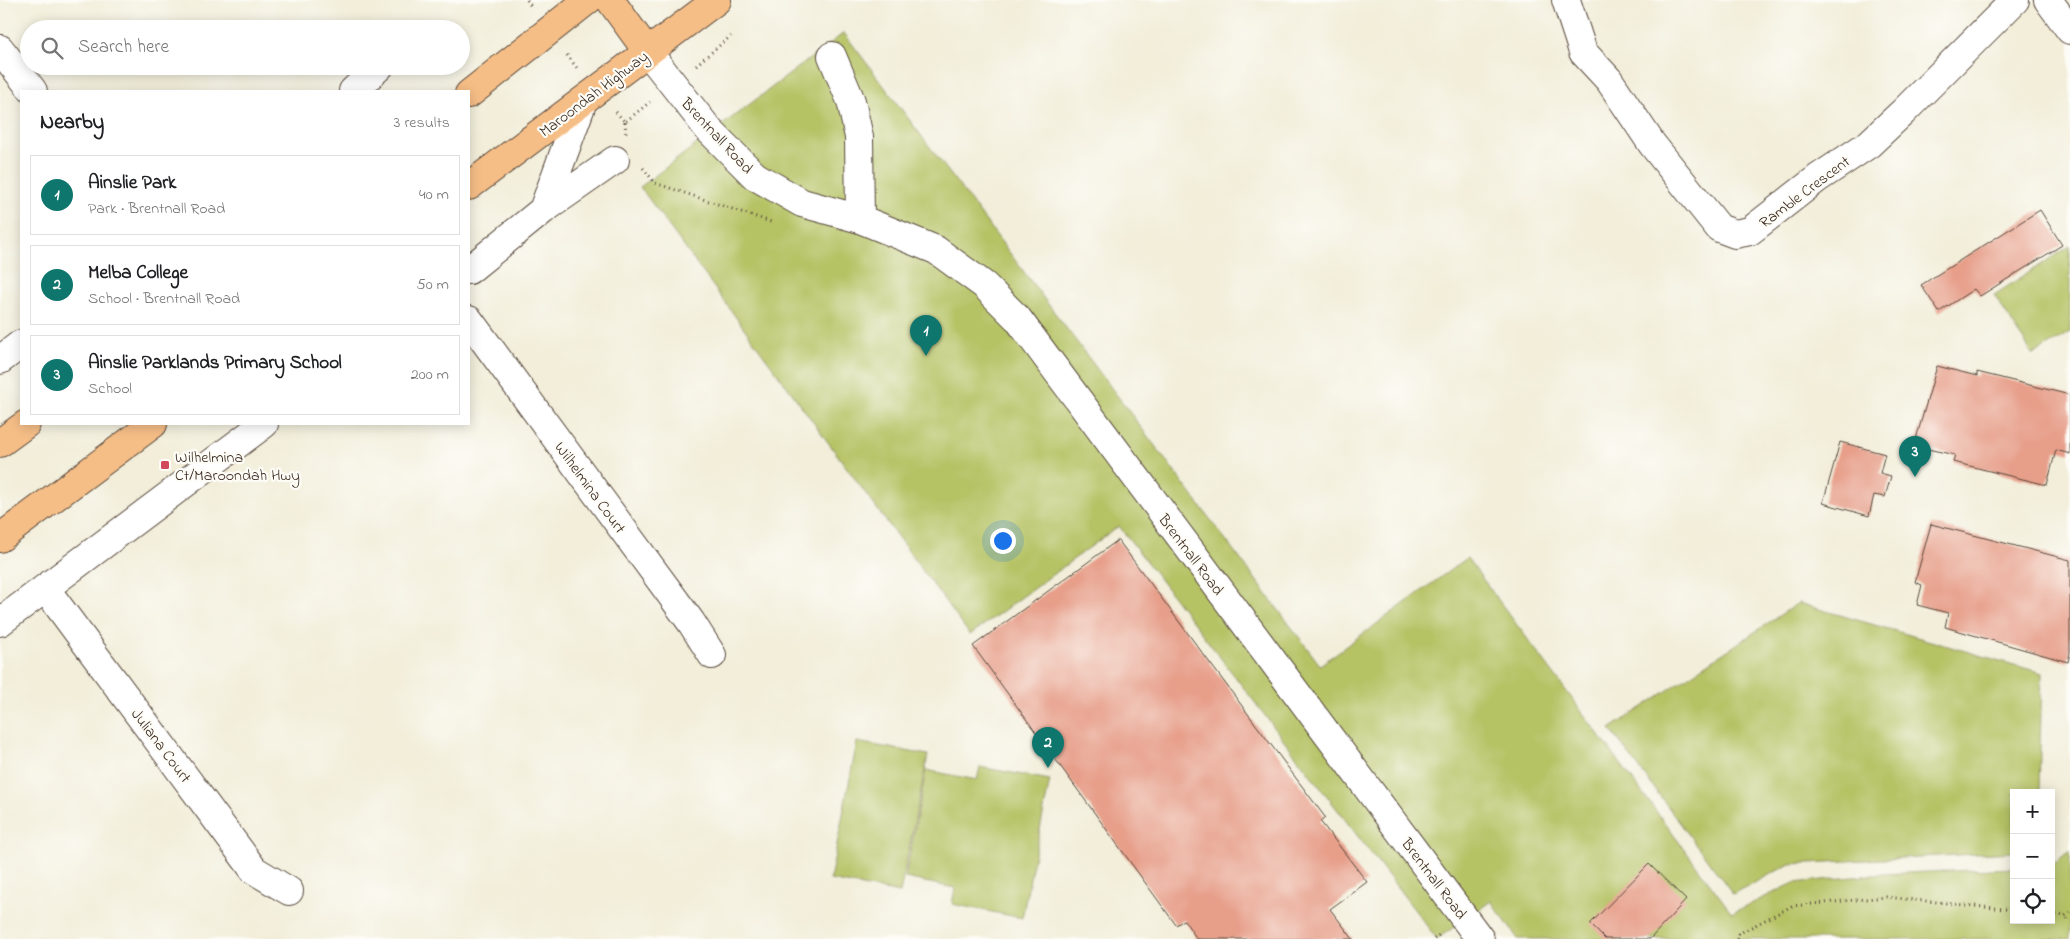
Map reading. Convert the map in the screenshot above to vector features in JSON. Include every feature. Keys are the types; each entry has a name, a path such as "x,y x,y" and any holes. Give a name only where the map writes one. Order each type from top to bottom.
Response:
{"highway":[{"path":"470,93 588,0"},
{"path":"610,0 647,51"},
{"name":"Maroondah Highway","path":"470,185 717,0"},
{"path":"0,443 25,425"},
{"path":"0,538 151,425"}],"street":[{"name":"Ramble Crescent","path":"1566,0 1583,52 1609,80 1652,144 1719,228 1735,234 1750,231 1818,178 1869,144 2015,0"},
{"path":"2048,0 2070,30"},
{"path":"0,49 20,74"},
{"name":"Brentnall Road","path":"647,51 709,130 755,176 802,203 860,219 936,250 984,285 1018,319 1480,939"},
{"path":"832,56 851,102 859,137 860,219"},
{"path":"20,75 32,90"},
{"path":"354,90 370,75"},
{"path":"543,210 582,101"},
{"path":"470,269 543,210 628,154"},
{"name":"Wilhelmina Court","path":"470,321 691,622 712,655"},
{"path":"0,360 20,345"},
{"path":"0,622 263,425"},
{"name":"Juliana Court","path":"45,588 254,870 289,891"}],"path":[{"path":"625,122 628,154 655,182 777,224"},
{"path":"1737,939 1738,934 1792,906 1886,897 2010,910"},
{"path":"2065,916 2070,912"},
{"path":"2055,915 2065,916 2070,923"},
{"path":"1434,927 1439,935"}],"green space":[{"path":"844,33 1320,665 1467,558 1732,913 1794,883 1882,874 2010,868 2010,924 2055,924 2055,862 2070,851 2070,939 1518,939 1491,901 1437,939 1119,526 970,635 640,187"},
{"path":"2070,246 2070,332 2033,355 1994,295"},
{"path":"1798,603 2042,673 2039,789 2010,789 2010,852 1790,864 1733,894 1610,729"},
{"path":"857,742 928,755 900,893 830,880"},
{"path":"980,767 1050,780 1022,918 952,904 955,888 905,878 926,770 977,780"}],"building":[{"path":"2040,210 2062,245 1980,296 1974,289 1939,312 1921,285"},
{"path":"1937,366 1977,376 1977,372 2070,395 2070,454 2056,450 2047,485 1953,462 1955,455 1914,446"},
{"path":"1840,442 1885,454 1880,473 1891,476 1885,497 1874,495 1869,516 1823,503"},
{"path":"1931,524 2070,560 2070,653 2068,662 1945,627 1948,613 1917,605 1922,585 1915,582"},
{"path":"1118,540 1325,817 1320,821 1367,882 1330,909 1353,939 1197,939 1184,920 1176,925 973,646"},
{"path":"1649,864 1686,900 1650,939 1605,939 1590,924"}],"place":[{"name":"Ainslie Park","path":"926,356"},
{"name":"Wilhelmina Ct/Maroondah Hwy","path":"165,465"},
{"name":"Ainslie Parklands Primary School","path":"1915,477"},
{"name":"Melba College","path":"1048,768"}]}
